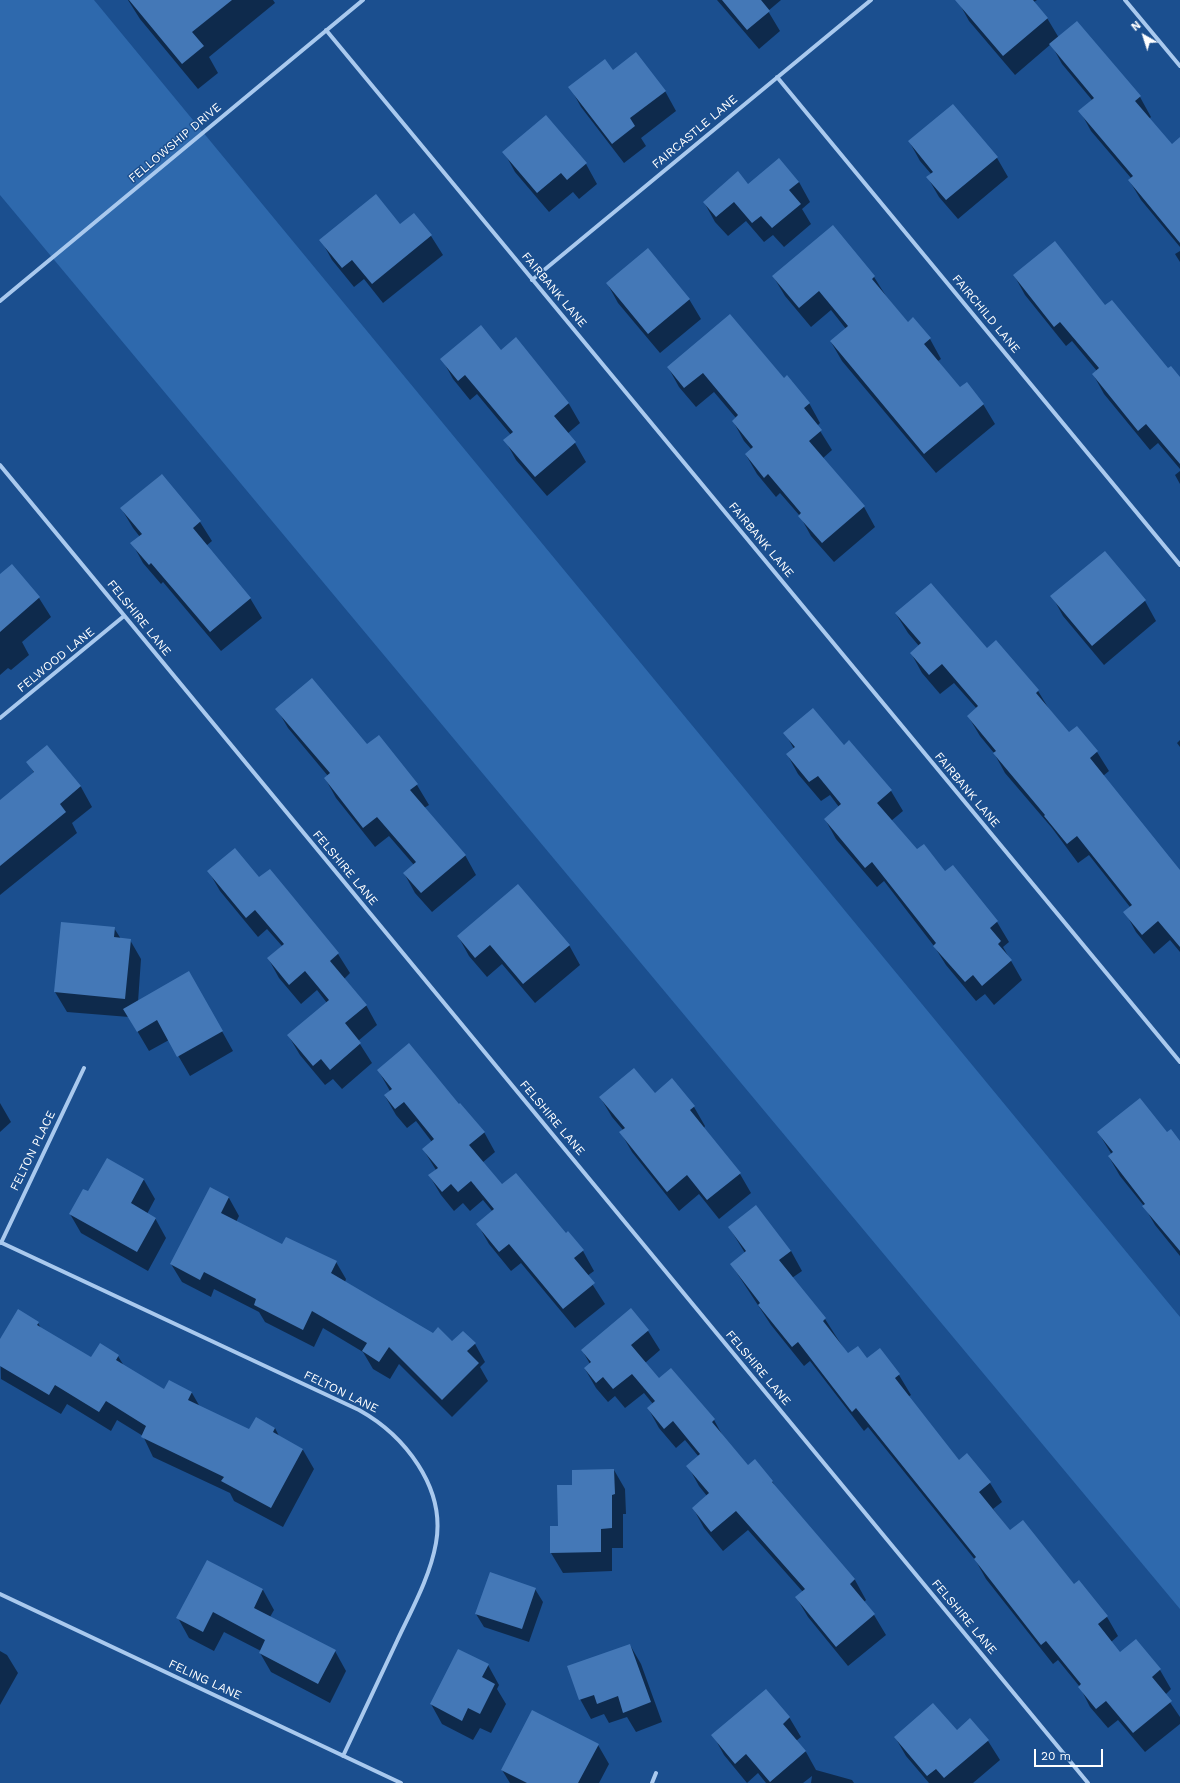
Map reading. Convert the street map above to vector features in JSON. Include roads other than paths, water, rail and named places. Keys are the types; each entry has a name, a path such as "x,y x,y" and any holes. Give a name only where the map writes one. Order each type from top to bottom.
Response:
{"street":[{"name":"FELLOWSHIP DRIVE","path":"0,301 363,0"},
{"name":"FAIRCASTLE LANE","path":"532,280 871,0"},
{"path":"1125,0 1180,66"},
{"name":"FAIRBANK LANE","path":"326,30 1180,1062"},
{"name":"FAIRCHILD LANE","path":"777,77 1180,565"},
{"name":"FELSHIRE LANE","path":"0,465 1088,1783"},
{"name":"FELWOOD LANE","path":"0,718 124,616"},
{"name":"FELTON PLACE","path":"0,1243 84,1068"},
{"name":"FELTON LANE","path":"0,1243 359,1410 380,1423 413,1457 428,1482 436,1510 437,1526 433,1558 417,1598 343,1756"},
{"name":"FELING LANE","path":"0,1594 401,1783"},
{"path":"652,1783 656,1773"}]}
